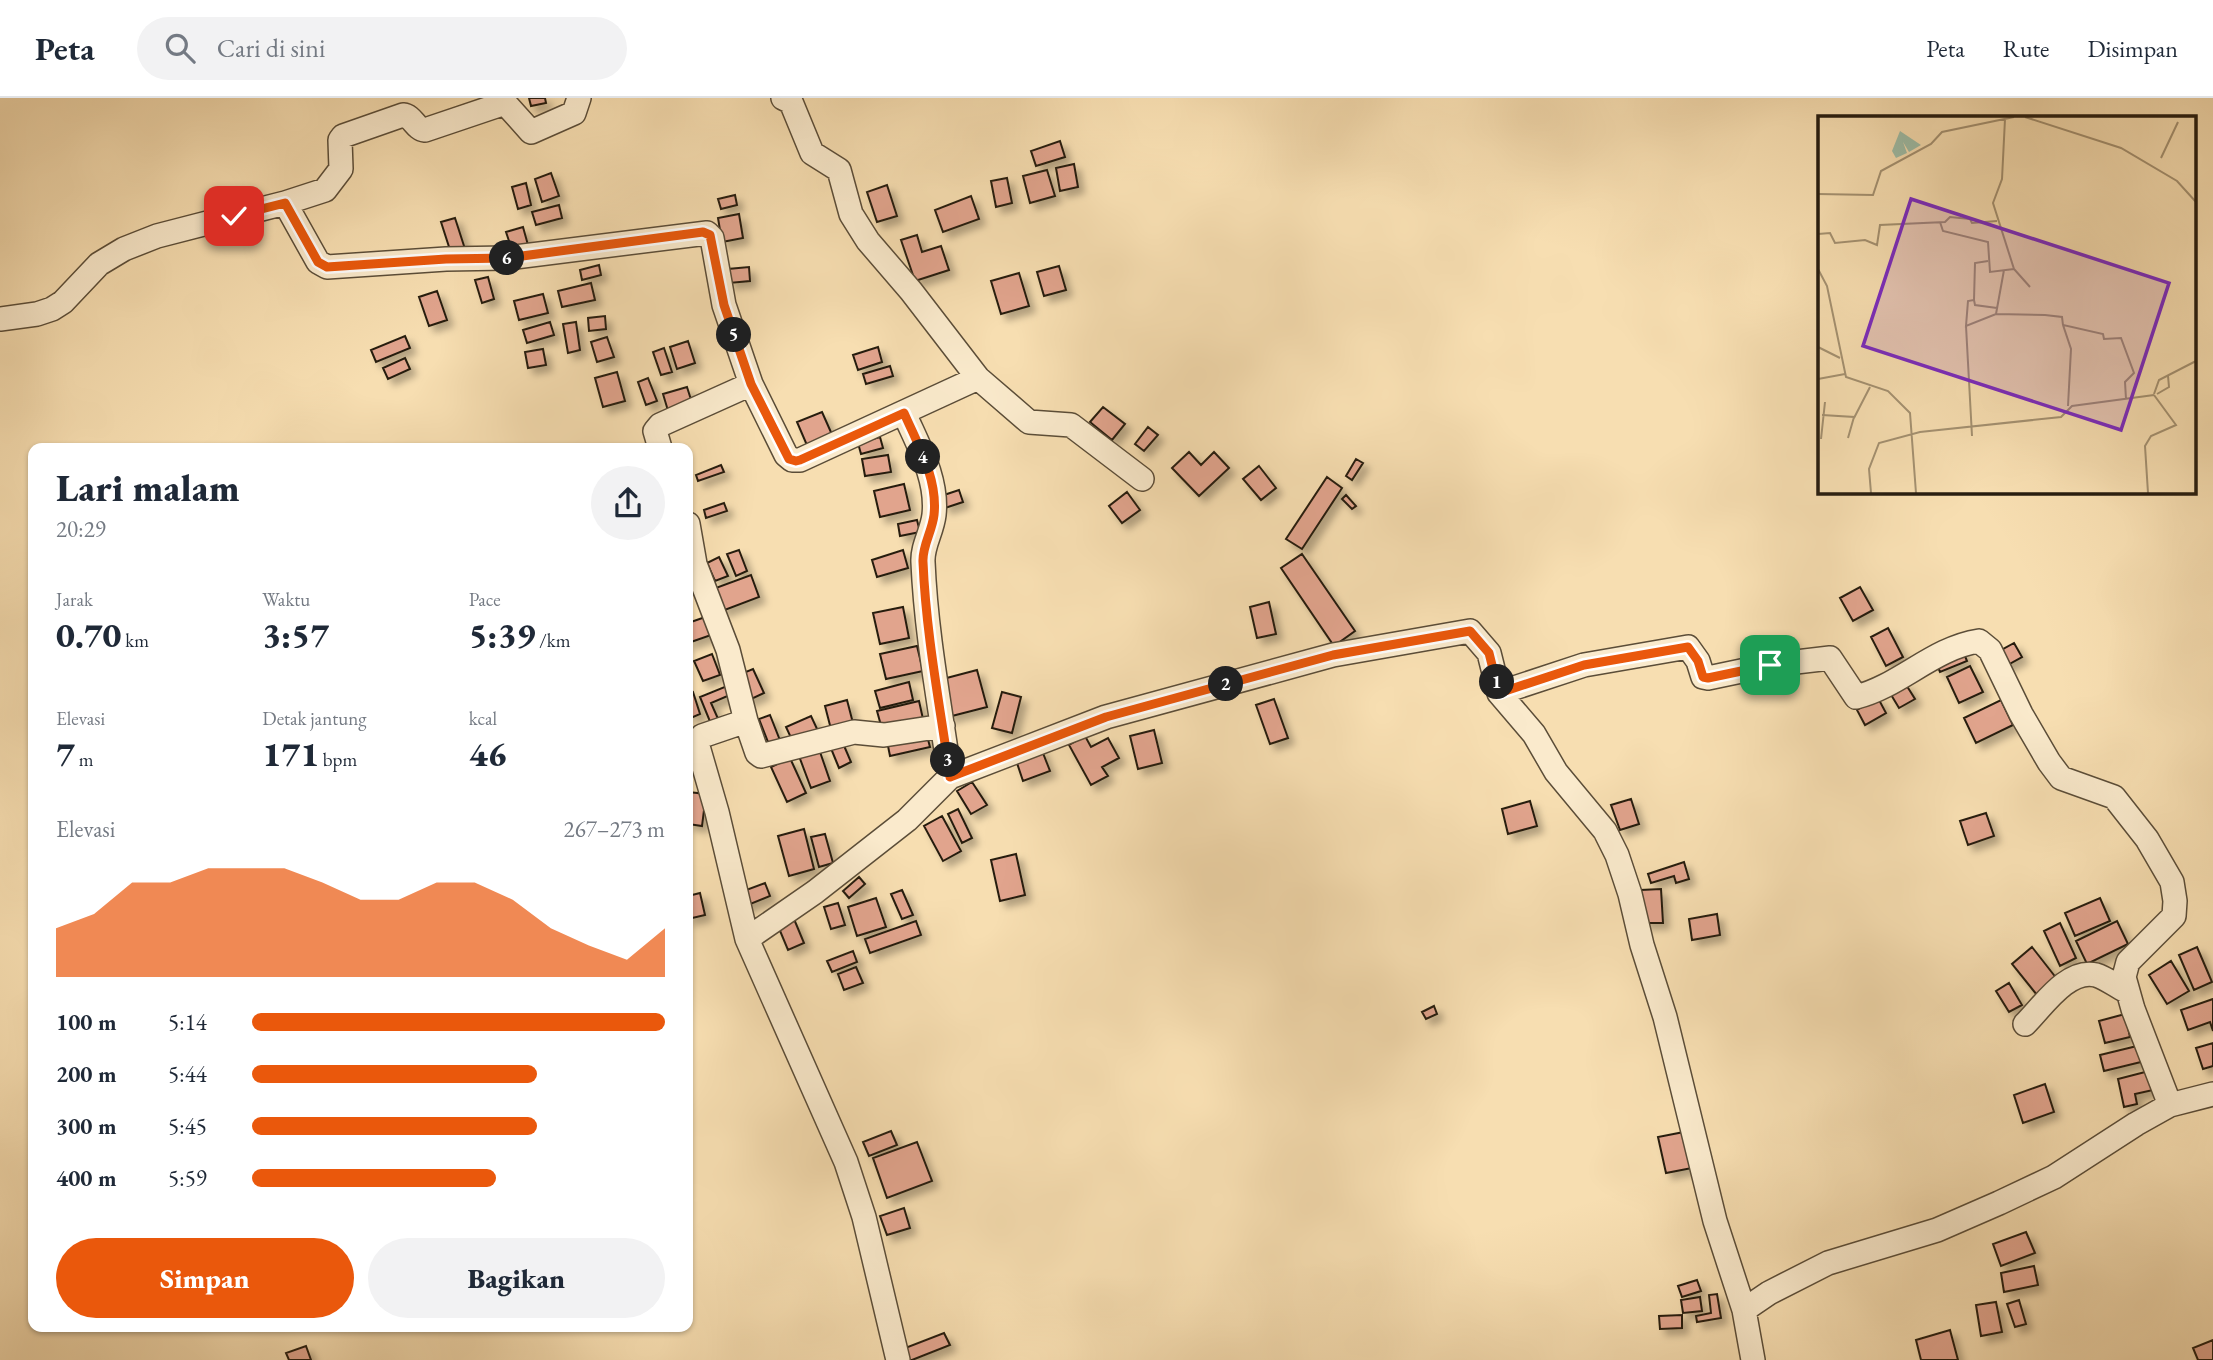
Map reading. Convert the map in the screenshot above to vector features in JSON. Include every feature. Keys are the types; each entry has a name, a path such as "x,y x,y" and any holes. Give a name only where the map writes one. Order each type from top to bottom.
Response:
{"street":[{"path":"0,319 52,309 63,302 99,264 124,249 157,236 285,203 327,189 341,169 340,140 343,136 403,115 408,116 421,130 425,130 505,103 531,132 576,112 579,98"},
{"path":"783,98 791,103 816,157 839,170 851,214 867,240 911,291 978,378 1029,422 1071,425 1142,479"},
{"path":"285,203 318,262 327,267 507,258 706,233 712,238 724,305 751,384 786,455 796,461 978,378"},
{"path":"659,443 655,431 660,425 751,384"},
{"path":"904,413 929,471 934,495 934,519 925,544 923,560 932,654 950,777"},
{"path":"693,553 724,639 746,721 757,753 761,756 849,733 884,735 943,726"},
{"path":"747,939 815,892 907,820 950,777 1106,717 1333,655 1470,631 1489,653 1499,693 1534,734 1556,772 1605,831 1617,855 1665,1017 1716,1221 1744,1310 1753,1360"},
{"path":"1499,693 1584,665 1688,647 1698,661 1703,677 1708,678 1770,665 1830,658 1856,697 1875,692 1960,644 1979,641 1990,650 2021,713 2061,778 2114,796 2147,839 2172,882 2174,916 2128,962 2124,977 2126,991 2170,1105"},
{"path":"746,721 699,737 697,743 717,812 747,939 846,1161 864,1217 898,1360"},
{"path":"2025,1024 2066,982 2077,975 2099,976 2126,991"},
{"path":"1744,1310 1769,1293 1828,1263 1937,1230 2032,1188 2170,1105 2213,1094"}],"building":[{"path":"529,98 545,98 546,103 531,106"},
{"path":"1060,141 1065,157 1036,166 1031,151"},
{"path":"1074,164 1078,187 1060,191 1056,168"},
{"path":"1047,170 1055,196 1030,203 1023,176"},
{"path":"551,173 559,196 542,202 535,179"},
{"path":"1007,178 1012,203 996,207 991,181"},
{"path":"526,183 531,205 518,209 512,187"},
{"path":"887,185 897,216 877,222 867,192"},
{"path":"735,195 737,205 721,209 718,199"},
{"path":"971,196 979,219 943,232 935,210"},
{"path":"559,205 562,218 536,225 532,212"},
{"path":"739,214 743,238 722,242 718,218"},
{"path":"455,218 465,249 451,253 441,222"},
{"path":"523,227 528,245 512,250 506,232"},
{"path":"917,235 922,252 941,246 949,270 915,281 901,240"},
{"path":"599,265 601,275 582,280 580,270"},
{"path":"1059,266 1066,290 1044,296 1037,272"},
{"path":"749,267 750,281 729,283 728,269"},
{"path":"1019,273 1029,306 1001,314 991,281"},
{"path":"488,277 494,299 482,303 475,280"},
{"path":"591,283 595,300 562,307 558,291"},
{"path":"437,291 447,320 429,326 419,297"},
{"path":"543,294 548,313 519,320 514,301"},
{"path":"605,316 606,329 589,331 588,318"},
{"path":"550,322 554,335 527,343 523,330"},
{"path":"576,322 580,350 568,353 563,324"},
{"path":"405,336 410,348 376,362 371,350"},
{"path":"607,337 614,357 597,362 591,342"},
{"path":"688,341 695,363 677,369 670,347"},
{"path":"878,347 882,362 858,370 853,355"},
{"path":"664,348 672,372 661,375 653,352"},
{"path":"543,349 546,365 528,368 525,352"},
{"path":"405,358 410,369 388,379 383,368"},
{"path":"890,366 893,376 866,384 863,374"},
{"path":"617,372 625,401 603,407 595,378"},
{"path":"648,378 657,401 646,405 638,382"},
{"path":"687,387 693,406 669,414 663,394"},
{"path":"1103,407 1125,424 1112,440 1090,422"},
{"path":"822,412 834,439 809,450 797,422"},
{"path":"1148,427 1158,435 1144,451 1135,444"},
{"path":"880,437 883,448 861,454 858,443"},
{"path":"1189,452 1201,465 1214,452 1229,468 1199,496 1172,468"},
{"path":"888,455 891,472 865,476 862,459"},
{"path":"1356,459 1363,463 1352,480 1346,476"},
{"path":"721,465 724,472 698,481 696,475"},
{"path":"1259,466 1276,488 1261,500 1243,479"},
{"path":"1327,477 1342,488 1302,549 1286,539"},
{"path":"904,484 910,510 880,517 874,491"},
{"path":"959,490 963,502 945,508 941,496"},
{"path":"1127,492 1140,510 1122,523 1109,506"},
{"path":"1346,495 1356,506 1352,509 1342,499"},
{"path":"724,503 727,511 706,518 704,510"},
{"path":"917,520 920,532 900,536 898,524"},
{"path":"739,550 747,571 736,576 727,554"},
{"path":"903,550 908,568 877,577 872,560"},
{"path":"1302,554 1355,631 1334,646 1281,568"},
{"path":"719,557 728,576 715,581 707,563"},
{"path":"751,575 759,597 722,611 713,589"},
{"path":"1860,587 1873,610 1853,621 1840,598"},
{"path":"1269,602 1276,634 1257,638 1250,607"},
{"path":"903,607 909,638 880,644 873,613"},
{"path":"711,615 717,633 693,641 693,621"},
{"path":"1888,628 1903,657 1886,666 1871,637"},
{"path":"2014,643 2022,657 2004,667 1996,653"},
{"path":"917,646 923,671 886,679 880,654"},
{"path":"1962,649 1967,661 1940,672 1935,660"},
{"path":"712,654 720,675 703,681 694,661"},
{"path":"1970,666 1983,692 1959,703 1947,677"},
{"path":"753,669 764,693 747,701 736,676"},
{"path":"977,670 987,707 948,717 939,680"},
{"path":"909,682 913,700 880,708 875,691"},
{"path":"1905,683 1915,699 1899,708 1890,693"},
{"path":"727,686 730,695 711,703 719,721 711,724 700,697"},
{"path":"693,692 700,714 693,717"},
{"path":"1002,692 1021,697 1012,733 992,728"},
{"path":"1878,698 1886,713 1865,725 1857,710"},
{"path":"1274,699 1288,738 1270,744 1256,705"},
{"path":"847,700 854,727 832,733 825,706"},
{"path":"2001,700 2013,725 1976,743 1964,718"},
{"path":"919,701 923,719 882,729 877,711"},
{"path":"770,715 781,743 770,747 759,719"},
{"path":"811,716 818,731 793,742 786,727"},
{"path":"1154,730 1162,763 1138,769 1130,736"},
{"path":"926,732 930,747 890,756 887,741"},
{"path":"1085,736 1091,747 1108,738 1119,758 1102,767 1108,776 1091,785 1069,745"},
{"path":"842,741 851,762 839,768 830,746"},
{"path":"1041,748 1050,771 1023,781 1015,757"},
{"path":"819,749 830,781 811,788 799,756"},
{"path":"790,758 806,793 787,802 771,767"},
{"path":"972,782 987,805 971,814 957,791"},
{"path":"693,793 706,794 702,826 693,825"},
{"path":"1631,799 1639,824 1620,830 1611,805"},
{"path":"1530,801 1537,826 1508,834 1502,809"},
{"path":"958,809 972,838 962,843 948,814"},
{"path":"1986,813 1994,836 1968,845 1960,821"},
{"path":"942,816 961,851 943,861 924,826"},
{"path":"804,829 814,869 789,876 778,836"},
{"path":"825,834 833,863 819,867 811,837"},
{"path":"1016,854 1025,895 1000,901 991,860"},
{"path":"1684,862 1689,879 1676,883 1674,876 1651,883 1648,874"},
{"path":"859,877 865,884 849,898 843,891"},
{"path":"765,883 770,896 743,907 738,893"},
{"path":"1661,889 1663,923 1643,923 1641,890"},
{"path":"902,890 913,915 902,919 891,894"},
{"path":"700,893 705,915 693,918 693,895"},
{"path":"876,898 886,927 857,936 848,907"},
{"path":"2100,898 2110,921 2075,936 2065,913"},
{"path":"838,903 845,925 831,929 824,907"},
{"path":"1717,914 1720,935 1692,940 1689,919"},
{"path":"794,919 804,943 788,950 778,926"},
{"path":"916,921 921,935 870,953 865,939"},
{"path":"2117,921 2128,944 2087,964 2076,941"},
{"path":"2060,923 2076,958 2060,966 2044,931"},
{"path":"2032,947 2057,979 2037,995 2012,964"},
{"path":"2197,947 2212,982 2194,990 2179,955"},
{"path":"853,951 857,962 832,972 827,961"},
{"path":"2171,961 2189,991 2167,1004 2149,975"},
{"path":"856,967 863,983 844,990 838,974"},
{"path":"2009,983 2022,1005 2009,1012 1996,991"},
{"path":"2213,999 2213,1031 2210,1022 2188,1030 2181,1010"},
{"path":"1434,1006 1437,1014 1426,1019 1422,1012"},
{"path":"2125,1014 2130,1037 2105,1043 2099,1021"},
{"path":"2213,1043 2213,1066 2203,1069 2196,1048"},
{"path":"2137,1046 2141,1062 2104,1071 2100,1055"},
{"path":"2149,1071 2153,1090 2135,1094 2137,1104 2124,1107 2118,1079"},
{"path":"2045,1084 2054,1112 2023,1123 2014,1095"},
{"path":"891,1131 897,1145 869,1156 863,1142"},
{"path":"1684,1132 1692,1168 1666,1173 1658,1137"},
{"path":"917,1142 932,1181 887,1198 873,1158"},
{"path":"904,1208 910,1228 887,1235 880,1216"},
{"path":"2026,1232 2035,1253 2001,1266 1993,1244"},
{"path":"2034,1266 2038,1285 2004,1292 2001,1273"},
{"path":"1697,1280 1701,1291 1682,1297 1678,1286"},
{"path":"1717,1294 1721,1318 1697,1322 1696,1316 1711,1313 1709,1295"},
{"path":"1700,1297 1702,1311 1683,1313 1681,1300"},
{"path":"2019,1300 2026,1324 2015,1327 2007,1304"},
{"path":"1996,1302 2002,1332 1981,1336 1976,1305"},
{"path":"1682,1315 1682,1328 1660,1329 1659,1316"},
{"path":"1950,1330 1958,1360 1921,1360 1916,1340"},
{"path":"944,1333 950,1345 912,1360 904,1360 900,1350"},
{"path":"2213,1340 2213,1360 2198,1360 2193,1348"},
{"path":"306,1346 311,1360 289,1360 286,1353"}],"route":[{"path":"234,216 285,203 318,262 327,267 507,258 703,232 710,235 724,305 751,384 789,459 800,460 904,413 929,471 934,495 934,519 925,544 923,560 932,654 950,777 1106,717 1333,655 1470,631 1489,653 1499,693 1584,665 1688,647 1698,661 1703,677 1717,678 1770,665"}]}
